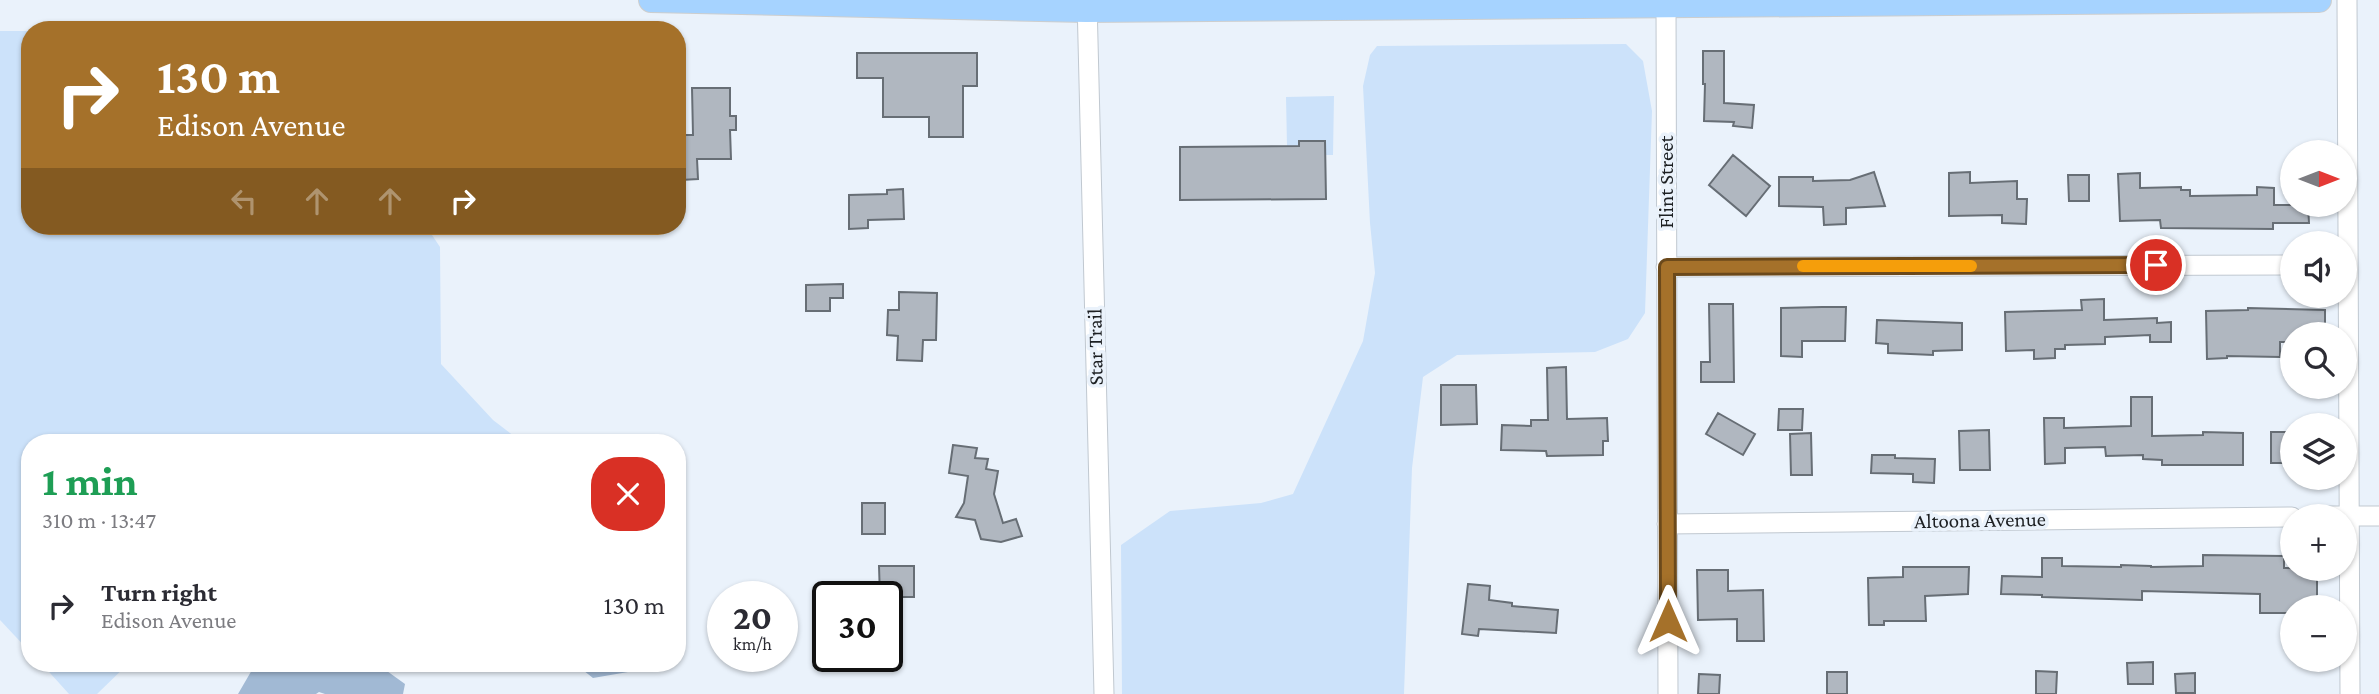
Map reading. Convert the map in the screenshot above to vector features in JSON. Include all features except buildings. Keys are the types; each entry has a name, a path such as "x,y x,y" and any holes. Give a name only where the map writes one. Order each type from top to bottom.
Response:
{"main road":[{"path":"651,0 1086,5 1666,6 2319,0"}],"street":[{"path":"2347,0 2347,231"},
{"name":"Star Trail","path":"1086,5 1104,694"},
{"name":"Flint Street","path":"1666,6 1668,694"},
{"path":"1667,267 2280,265"},
{"path":"2340,504 2346,308"},
{"path":"2357,516 2379,516"},
{"name":"Altoona Avenue","path":"1667,524 2280,517"},
{"path":"2344,581 2350,694"}],"shaded area":[{"path":"0,31 21,31 21,235 432,235 440,247 441,364 493,420 511,434 21,434 21,642 0,620"},
{"path":"1626,44 1643,61 1652,111 1645,313 1628,339 1595,352 1457,355 1423,377 1412,468 1404,694 1122,694 1121,545 1170,511 1261,503 1293,494 1363,341 1375,273 1363,86 1370,55 1377,46"},
{"path":"1334,96 1333,155 1325,155 1325,141 1299,141 1299,146 1287,146 1286,97"},
{"path":"49,672 120,672 97,694 69,694"},
{"path":"251,672 388,672 405,684 403,694 238,694"},
{"path":"585,672 628,672 593,678"}],"slow traffic":[{"path":"1803,266 1971,266"}],"route":[{"path":"1668,621 1667,267 2156,265"}]}
